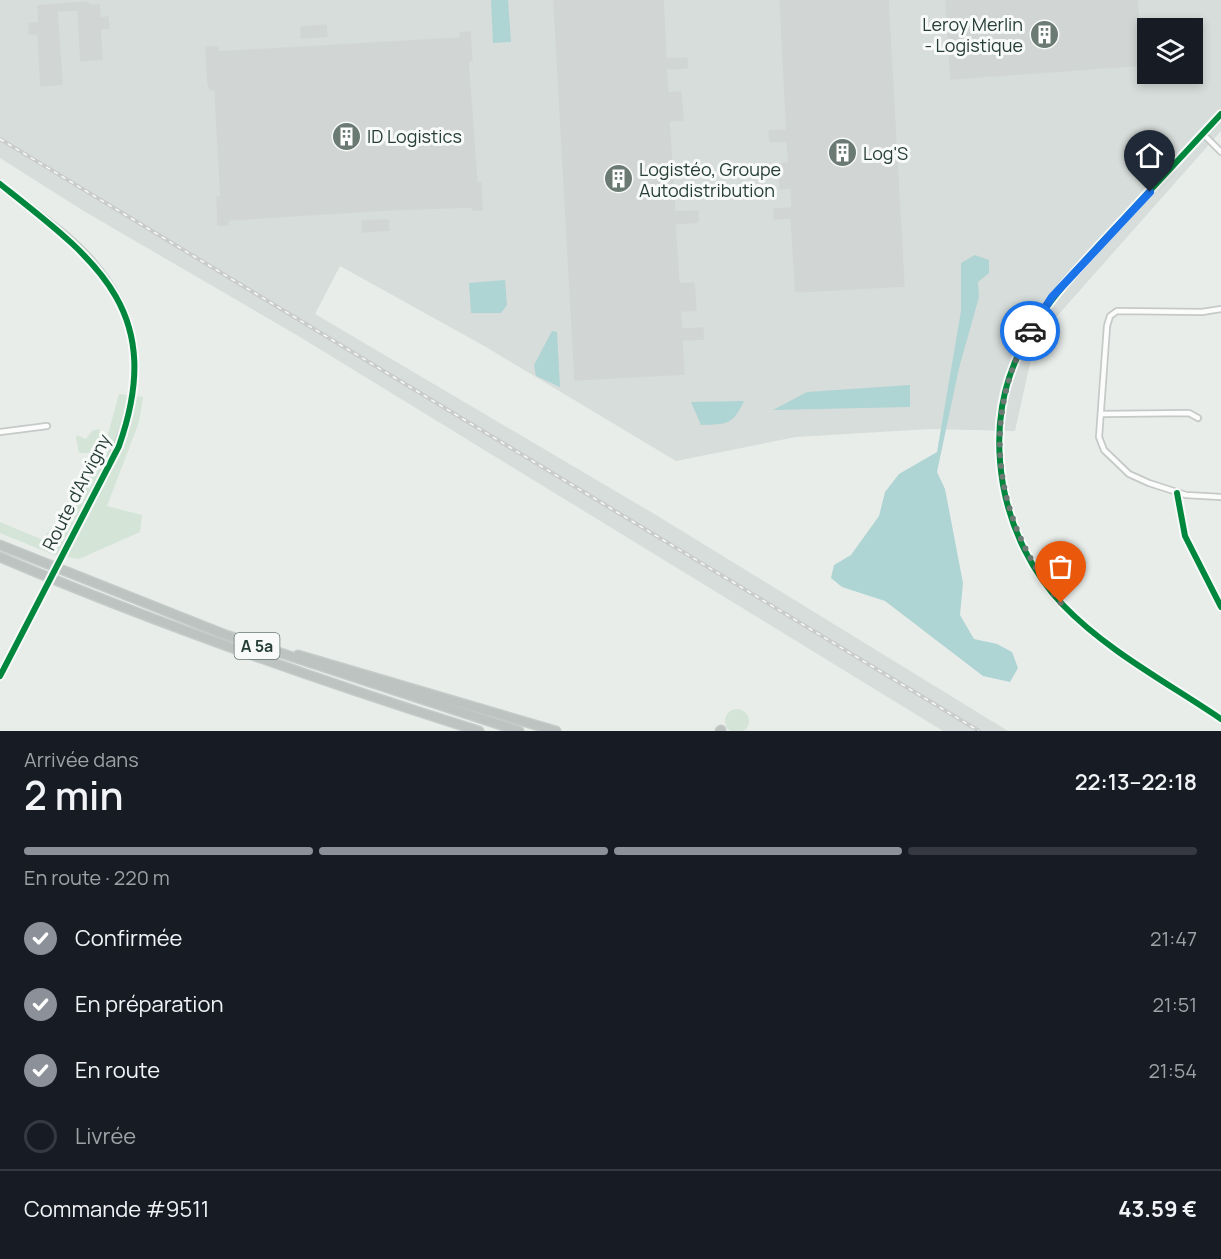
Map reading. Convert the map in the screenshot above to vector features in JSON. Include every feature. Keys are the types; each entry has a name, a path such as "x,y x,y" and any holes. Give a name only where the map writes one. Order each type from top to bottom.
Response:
{"highway":[{"name":"A 5a","path":"0,545 111,591 273,651 519,731"},
{"name":"A 5a","path":"0,557 113,604 262,660 479,731"},
{"path":"273,651 304,656 556,731"}],"street":[{"path":"1221,114 1071,275 1041,311 1019,352 1008,383 1001,417 1000,447 1002,478 1011,515 1028,557 1048,587 1094,632 1221,719"},
{"path":"1203,134 1221,152"},
{"name":"Route d'Arvigny","path":"0,184 81,249 114,291 130,338 134,386 126,427 119,446 0,676"},
{"path":"1221,309 1202,312 1117,312 1110,316 1107,326 1100,441 1109,458 1129,474 1177,493 1221,497"},
{"path":"1102,414 1189,413 1198,418"},
{"path":"0,432 47,426"},
{"path":"1177,493 1185,536 1221,607"}],"shaded area":[{"path":"0,0 1221,0 1221,131 1035,341 1015,431 930,429 796,437 676,461 486,347 340,266 315,314 656,515 1008,731 943,731 300,337 82,210 0,158"}],"green space":[{"path":"119,394 143,397 139,422 107,506 142,515 140,532 79,559 54,555 0,533 0,522 43,540 70,498 75,483 87,474 94,456 92,453 79,453 77,435 86,439 92,431 99,429 101,440 106,441"},
{"path":"742,710 748,716 746,730 728,730 725,721 728,712"}],"water":[{"path":"491,0 508,0 511,42 493,43"},
{"path":"975,255 989,260 989,273 978,282 979,297 959,368 937,472 945,489 963,583 960,615 974,639 997,644 1012,652 1018,668 1010,682 983,676 885,601 842,587 831,578 834,565 851,555 879,516 885,492 899,474 937,452 961,311 961,263"},
{"path":"505,280 507,305 501,313 471,313 469,283"},
{"path":"552,331 557,332 560,387 536,376 534,365"},
{"path":"910,385 910,407 773,410 807,392"},
{"path":"744,401 736,415 728,422 701,425 691,402"}],"building":[{"name":"Logistéo, Groupe Autodistribution","path":"554,0 663,0 666,59 687,58 687,68 666,69 668,93 681,92 683,120 669,121 675,212 698,211 698,222 675,224 679,284 694,283 696,310 680,311 682,329 703,328 703,339 682,340 684,374 575,380"},
{"name":"Log'S","path":"780,0 888,0 904,286 796,292 791,218 774,219 774,209 792,208 791,188 780,189 779,164 789,163 787,141 770,142 769,131 787,130"},
{"name":"Leroy Merlin - Logistique","path":"946,0 1137,0 1137,65 951,79"},
{"path":"88,2 89,5 99,5 100,18 108,17 109,28 100,29 102,59 81,61 78,10 57,11 62,84 41,86 38,34 29,34 29,23 39,23 38,6"},
{"path":"326,25 327,36 301,38 301,27"},
{"name":"ID Logistics","path":"470,32 472,61 468,61 477,183 481,183 482,210 473,210 472,207 386,210 228,220 228,225 218,225 217,197 221,197 215,89 210,90 208,84 206,47 218,47 218,52 461,38 460,33"},
{"path":"388,220 389,230 363,232 362,221"}],"railway":[{"path":"0,139 979,731"}],"cycle path":[{"path":"1221,114 1092,253 1045,310 1026,340 1011,371 1002,405 999,443 1003,485 1011,518 1024,550 1052,592 1080,622 1118,652 1221,719"},
{"path":"0,184 66,238 92,264 114,292 128,323 134,358 132,399 119,446 0,676"},
{"path":"1177,493 1185,536 1221,607"}],"way so far":[{"path":"1030,331 1019,352 1003,403 1000,462 1007,504 1022,545 1040,576 1061,603"}],"place":[{"name":"Leroy Merlin - Logistique","path":"1044,34"},
{"name":"ID Logistics","path":"346,136"},
{"name":"Log'S","path":"842,153"},
{"name":"Logistéo, Groupe Autodistribution","path":"618,179"}],"route":[{"path":"1030,331 1052,297 1150,192"}]}
